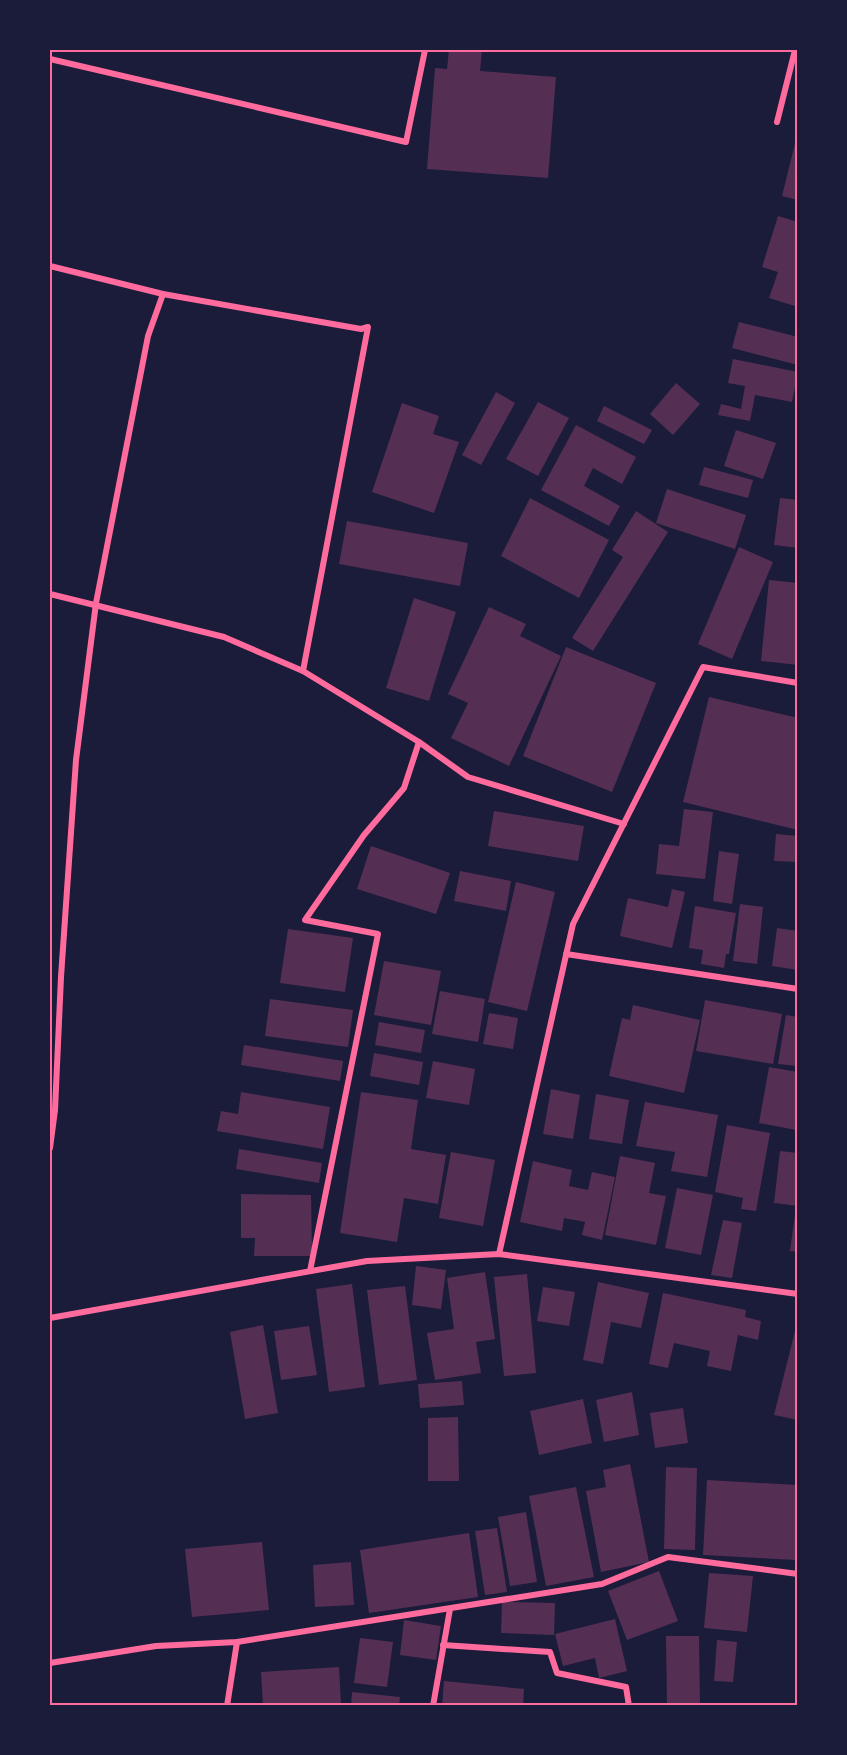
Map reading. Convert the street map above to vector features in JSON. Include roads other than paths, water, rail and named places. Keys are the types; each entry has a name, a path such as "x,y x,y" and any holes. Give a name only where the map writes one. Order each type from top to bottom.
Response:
{"street":[{"path":"50,60 406,142 425,50"},
{"path":"777,122 795,50"},
{"path":"50,266 163,294 361,329 368,327 303,671"},
{"path":"50,1148 55,1110 76,760 96,603 148,336 163,294"},
{"path":"50,594 96,603 224,636 303,671 419,742 468,777 624,824"},
{"path":"499,1254 573,924 704,667 798,683"},
{"path":"310,1271 378,934 305,920 364,835 404,788 419,742"},
{"path":"566,954 798,988"},
{"path":"50,1318 367,1261 499,1254 798,1294"},
{"path":"50,1663 156,1646 237,1641 602,1584 668,1557 798,1574"},
{"path":"433,1706 450,1609"},
{"path":"227,1706 237,1641"},
{"path":"443,1644 549,1652 557,1673 627,1688 629,1706"}]}
